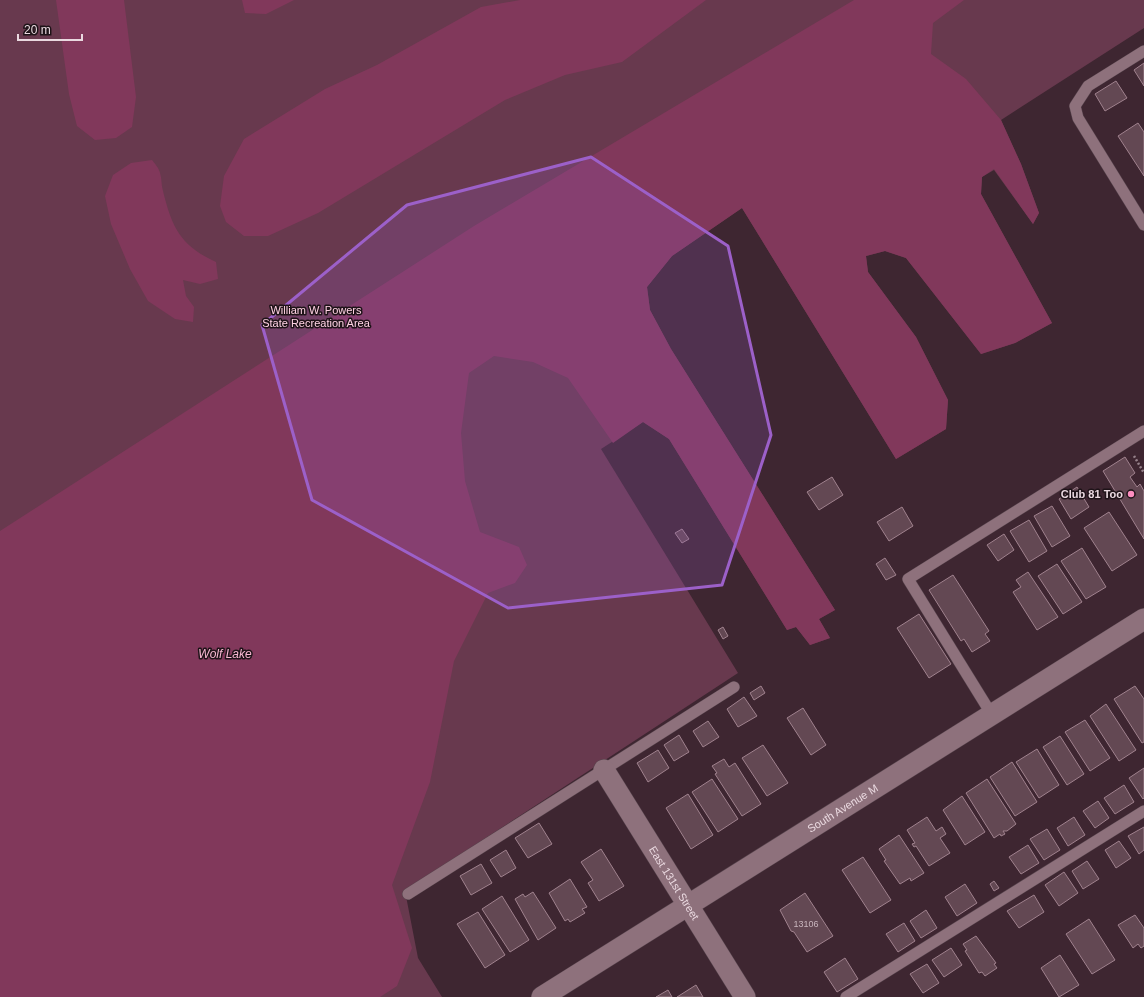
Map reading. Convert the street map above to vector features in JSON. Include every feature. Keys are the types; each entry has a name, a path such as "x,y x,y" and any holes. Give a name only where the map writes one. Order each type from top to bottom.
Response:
{"street":[{"name":"South Avenue M","path":"542,997 1144,620"},
{"name":"East 131st Street","path":"604,770 745,997"}],"lane":[{"path":"1144,51 1088,86 1075,106 1078,118 1144,225"},
{"path":"992,715 908,579 1144,430"},
{"path":"408,894 734,687"},
{"path":"846,997 1144,811"}],"path":[{"path":"1130,450 1144,473"}],"highlighted area":[{"path":"591,157 728,246 771,435 722,585 508,608 312,500 262,325 407,205"}],"green space":[{"name":"William W. Powers State Recreation Area","path":"0,0 1144,0 1144,28 1001,120 1021,164 1039,213 1033,224 994,170 982,177 981,194 1052,323 1015,343 981,354 906,258 885,251 866,256 868,272 916,337 948,400 946,429 896,459 742,208 672,256 647,287 650,310 671,349 835,610 819,619 830,638 810,645 796,627 787,630 669,439 643,422 601,449 738,673 405,891 418,958 442,997 0,997"}],"water":[{"path":"56,0 124,0 136,97 132,127 116,138 95,140 77,126 69,94"},
{"path":"242,0 294,0 266,14 245,13"},
{"path":"520,0 706,0 622,62 565,75 505,100 318,213 268,236 244,236 226,222 220,206 224,176 244,139 325,89 377,65 481,7"},
{"name":"Wolf Lake","path":"854,0 964,0 933,23 931,54 966,79 1001,120 1021,164 1039,213 1033,224 994,169 982,177 981,194 1052,323 1015,343 981,354 906,258 885,251 866,256 868,272 916,337 948,400 946,429 896,459 742,208 672,256 647,287 650,310 671,349 835,610 819,619 830,638 810,645 796,627 787,630 669,439 643,422 613,443 568,378 533,362 494,356 469,373 461,433 465,481 480,532 519,547 527,565 515,583 488,593 454,661 430,782 392,885 412,948 397,986 380,997 0,997 0,531 474,226"},
{"path":"152,160 159,171 166,204 174,226 186,242 194,249 216,262 218,279 200,284 183,280 186,296 194,307 193,322 175,319 148,301 130,269 111,224 105,196 113,175 131,163"}],"building":[{"path":"1144,63 1144,86 1134,70"},
{"path":"1116,81 1127,98 1105,111 1095,94"},
{"path":"1138,123 1144,132 1144,176 1118,136"},
{"name":"Club 81 Too","path":"1125,457 1135,473 1130,477 1137,487 1140,484 1144,491 1144,539 1103,471"},
{"path":"832,477 843,495 819,510 807,492"},
{"path":"1077,487 1089,507 1071,519 1059,499"},
{"path":"1052,506 1070,536 1052,547 1034,516"},
{"path":"902,507 913,526 889,541 877,522"},
{"path":"1109,512 1137,555 1112,571 1084,528"},
{"path":"1029,520 1047,551 1029,562 1010,531"},
{"path":"682,529 689,539 682,543 675,533"},
{"path":"1004,534 1014,550 998,561 987,545"},
{"path":"1082,548 1106,587 1086,599 1061,561"},
{"path":"885,558 896,575 886,580 876,564"},
{"path":"1057,564 1082,602 1063,614 1038,576"},
{"path":"1028,572 1058,617 1037,630 1013,592 1021,587 1016,580"},
{"path":"953,575 989,631 985,634 990,641 972,652 964,639 961,641 929,590"},
{"path":"919,614 951,664 929,678 897,628"},
{"path":"723,627 728,636 723,639 718,630"},
{"path":"761,686 765,693 754,700 750,693"},
{"path":"1135,686 1144,699 1144,742 1142,743 1114,699"},
{"path":"744,697 757,716 738,727 727,709"},
{"path":"1106,704 1136,750 1119,761 1090,716"},
{"path":"803,708 826,745 811,755 787,718"},
{"path":"1085,720 1110,758 1090,771 1065,732"},
{"path":"708,721 719,737 703,747 693,731"},
{"path":"679,735 689,752 674,761 664,745"},
{"path":"1060,736 1084,774 1067,785 1043,747"},
{"path":"763,745 788,783 767,796 742,758"},
{"path":"1037,749 1059,785 1039,798 1016,762"},
{"path":"658,750 669,768 648,782 637,763"},
{"path":"724,759 729,767 735,763 761,804 742,816 715,774 717,773 712,766"},
{"path":"1012,762 1037,802 1015,816 990,777"},
{"path":"1144,768 1144,798 1143,799 1129,778"},
{"path":"712,779 738,819 718,832 692,792"},
{"path":"987,779 1016,824 1007,831 1003,831 1005,834 1001,836 1000,834 994,838 966,793"},
{"path":"1124,785 1134,802 1115,814 1104,798"},
{"path":"688,794 713,835 691,849 666,808"},
{"path":"962,796 985,832 965,845 943,810"},
{"path":"1098,801 1109,818 1095,828 1083,811"},
{"path":"927,817 936,831 942,827 946,834 940,838 950,853 929,866 916,846 914,847 912,844 915,843 907,830"},
{"path":"1074,817 1085,835 1068,846 1057,828"},
{"path":"539,823 552,844 528,858 515,838"},
{"path":"1144,827 1144,850 1139,854 1128,836"},
{"path":"1047,829 1060,850 1044,860 1030,839"},
{"path":"899,835 924,873 911,881 910,878 900,884 884,861 886,860 879,849"},
{"path":"1119,841 1131,858 1116,868 1105,850"},
{"path":"1028,845 1039,863 1021,874 1009,857"},
{"path":"601,849 624,886 599,901 588,883 593,880 581,862"},
{"path":"506,850 516,868 501,877 490,860"},
{"path":"863,857 891,900 870,913 842,870"},
{"path":"1087,861 1099,879 1083,889 1072,871"},
{"path":"481,864 492,883 471,895 460,876"},
{"path":"1064,872 1078,893 1059,906 1045,885"},
{"path":"570,879 587,907 582,909 585,913 570,922 568,919 565,921 549,893"},
{"path":"994,881 999,888 994,891 990,884"},
{"path":"965,884 977,903 957,916 945,897"},
{"path":"533,892 556,928 538,940 515,899 523,894 525,897"},
{"path":"805,893 833,936 807,952 794,932 791,931 780,910"},
{"path":"1034,895 1044,912 1019,928 1007,911"},
{"path":"502,896 529,940 510,952 482,909"},
{"path":"926,910 937,928 921,938 910,921"},
{"path":"478,912 505,955 485,968 457,924"},
{"path":"1135,915 1144,928 1144,946 1141,948 1138,944 1133,948 1118,925"},
{"path":"1089,919 1115,960 1092,974 1066,934"},
{"path":"904,923 915,941 898,952 886,934"},
{"path":"976,936 996,963 994,964 997,968 985,976 982,972 979,973 965,951 967,950 963,944"},
{"path":"951,948 962,965 944,977 932,960"},
{"path":"1060,955 1079,985 1059,997 1041,968"},
{"path":"845,958 858,979 837,992 824,972"},
{"path":"927,964 939,983 923,993 910,974"},
{"path":"696,985 703,997 677,997"},
{"path":"668,990 672,997 656,997"}],"place":[{"name":"Club 81 Too","path":"1131,494"}]}
